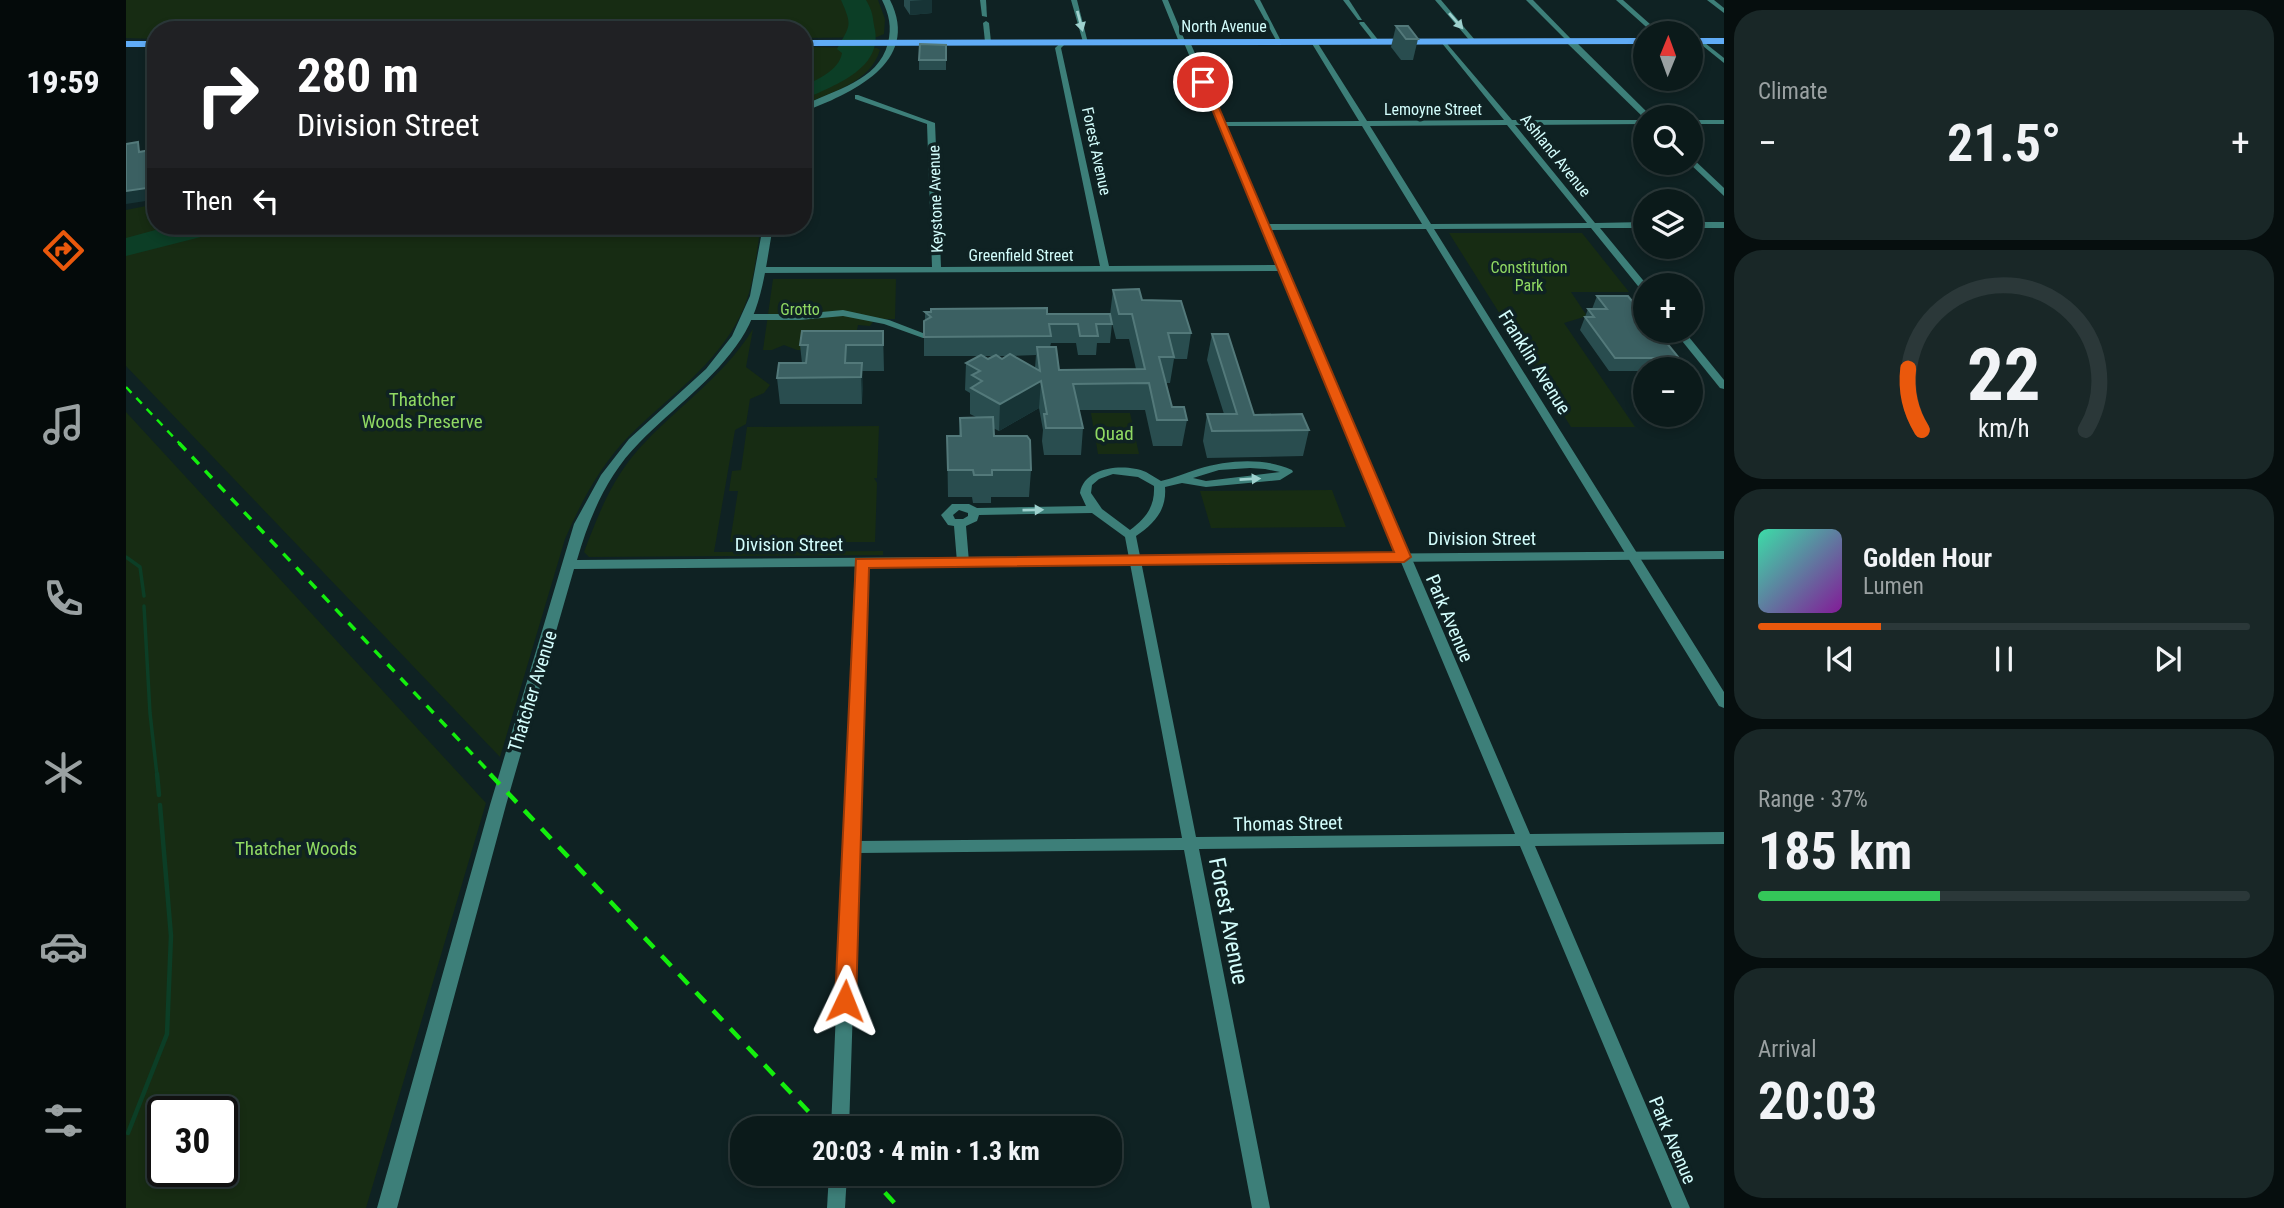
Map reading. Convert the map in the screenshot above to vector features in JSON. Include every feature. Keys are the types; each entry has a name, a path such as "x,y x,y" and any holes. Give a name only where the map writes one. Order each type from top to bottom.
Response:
{"main road":[{"name":"North Avenue","path":"812,43 988,42 1061,45 1086,42 1633,41"},
{"path":"1703,41 1724,41"},
{"path":"126,44 147,44"}],"street":[{"path":"812,106 868,78 885,61 895,23 886,0"},
{"path":"983,0 988,42"},
{"path":"1074,0 1086,42"},
{"name":"Park Avenue","path":"1165,0 1221,124 1681,1208"},
{"path":"1257,0 1280,42"},
{"path":"1346,0 1376,41"},
{"path":"1438,0 1473,41"},
{"path":"1529,0 1636,105"},
{"path":"1619,0 1643,21"},
{"path":"1710,0 1724,11"},
{"name":"Ashland Avenue","path":"1443,41 1633,274"},
{"name":"Franklin Avenue","path":"1314,42 1724,703"},
{"name":"Forest Avenue","path":"1061,45 1105,269"},
{"path":"1703,47 1724,61"},
{"name":"Keystone Avenue","path":"858,97 931,123 937,270"},
{"name":"Lemoyne Street","path":"1221,124 1633,122"},
{"path":"1703,122 1724,122"},
{"path":"1703,172 1724,193"},
{"path":"1264,227 1633,225"},
{"path":"1703,225 1724,225"},
{"name":"Thatcher Avenue","path":"387,1208 581,524 607,475 649,425 721,359 748,317 766,235"},
{"name":"Greenfield Street","path":"760,270 1282,268"},
{"path":"748,317 800,317 843,313 886,322 923,335"},
{"path":"1689,343 1724,386"},
{"path":"1135,561 1130,534 1093,509 1086,492 1088,482 1099,474 1141,474 1159,485 1219,467 1257,465 1282,468 1288,472 1280,477 1206,484 1182,480"},
{"path":"1130,534 1145,524 1159,508 1159,485"},
{"path":"974,512 971,520 960,523 948,517 950,509 965,507 974,512 1093,509"},
{"path":"960,523 963,562"},
{"name":"Division Street","path":"568,565 1724,555"},
{"name":"Forest Avenue","path":"1135,561 1261,1208"},
{"path":"841,1116 861,563"},
{"name":"Thomas Street","path":"852,847 1724,838"},
{"path":"836,1208 837,1186"}],"green space":[{"path":"126,0 878,0 885,19 884,34 877,37 812,38 812,21 147,21 147,39 126,38"},
{"path":"812,47 880,50 868,71 837,91 812,101"},
{"name":"Thatcher Woods Preserve","path":"147,206 147,235 760,235 749,293 731,332 705,365 620,446 601,471 578,511 565,539 500,757 126,366 126,210"},
{"name":"Constitution Park","path":"1449,233 1582,233 1629,292 1571,292 1587,316 1564,323 1633,427 1571,427"},
{"name":"Grotto","path":"773,279 896,279 895,319 875,319 870,326 858,325 853,350 797,350 784,345 763,350"},
{"path":"753,329 746,367 770,385 764,393 750,399 746,424 735,430 714,552 883,551 883,555 589,557 584,552 589,539 604,503 624,468 647,440 726,364"},
{"name":"Thatcher Woods","path":"126,412 486,803 366,1208 126,1208"},
{"name":"Quad","path":"1091,413 1130,413 1139,454 1098,454"},
{"path":"879,426 877,478 874,478 877,483 875,542 730,542 738,491 729,491 732,471 741,470 747,427"},
{"path":"1332,490 1346,527 1211,528 1200,491"}],"shaded area":[{"path":"841,0 866,0 875,30 875,44 871,56 852,75 812,96 812,82 827,74 840,59 842,53 837,49 848,26"},
{"path":"147,232 147,235 209,235 126,256 126,238"}],"building":[{"path":"1396,26 1408,26 1418,39 1406,39"},
{"path":"920,44 946,45 946,60 919,60"},
{"path":"138,142 139,152 147,151 147,188 126,191 126,144"},
{"path":"1139,289 1142,300 1181,301 1191,333 1168,333 1174,357 1159,357 1172,407 1184,407 1187,420 1157,420 1149,383 1073,384 1083,428 1046,428 1044,414 1047,414 1041,381 1000,404 971,388 982,381 972,375 980,371 966,363 981,355 988,359 996,355 1002,359 1010,354 1040,371 1037,347 1056,347 1059,370 1145,369 1132,314 1119,314 1113,290"},
{"path":"1597,296 1628,296 1633,302 1633,343 1667,343 1678,357 1615,358 1585,317 1594,317 1588,309 1607,309"},
{"path":"1047,308 1047,314 1110,314 1112,324 1096,324 1098,336 1080,336 1078,324 1049,324 1051,336 924,337 924,321 931,317 925,312 931,312 931,309"},
{"path":"802,331 883,331 883,345 846,345 845,363 862,363 861,377 777,378 779,363 806,363 808,345 800,345"},
{"path":"1212,334 1228,334 1254,415 1302,414 1309,430 1212,431 1207,414 1237,414"},
{"path":"993,417 994,436 1027,436 1030,440 1031,470 992,470 992,475 974,475 973,470 948,470 947,436 961,436 960,418"}],"waterway":[{"path":"126,557 140,567 144,596"},
{"path":"144,606 150,713 157,775"},
{"path":"157,774 159,795"},
{"path":"128,1133 167,1034 171,936 160,805"}],"railway":[{"path":"126,387 181,445"},
{"path":"179,443 492,775"},
{"path":"490,774 813,1116"},
{"path":"879,1186 899,1208"}],"route":[{"path":"845,1001 861,563 1404,557 1203,82"}]}
